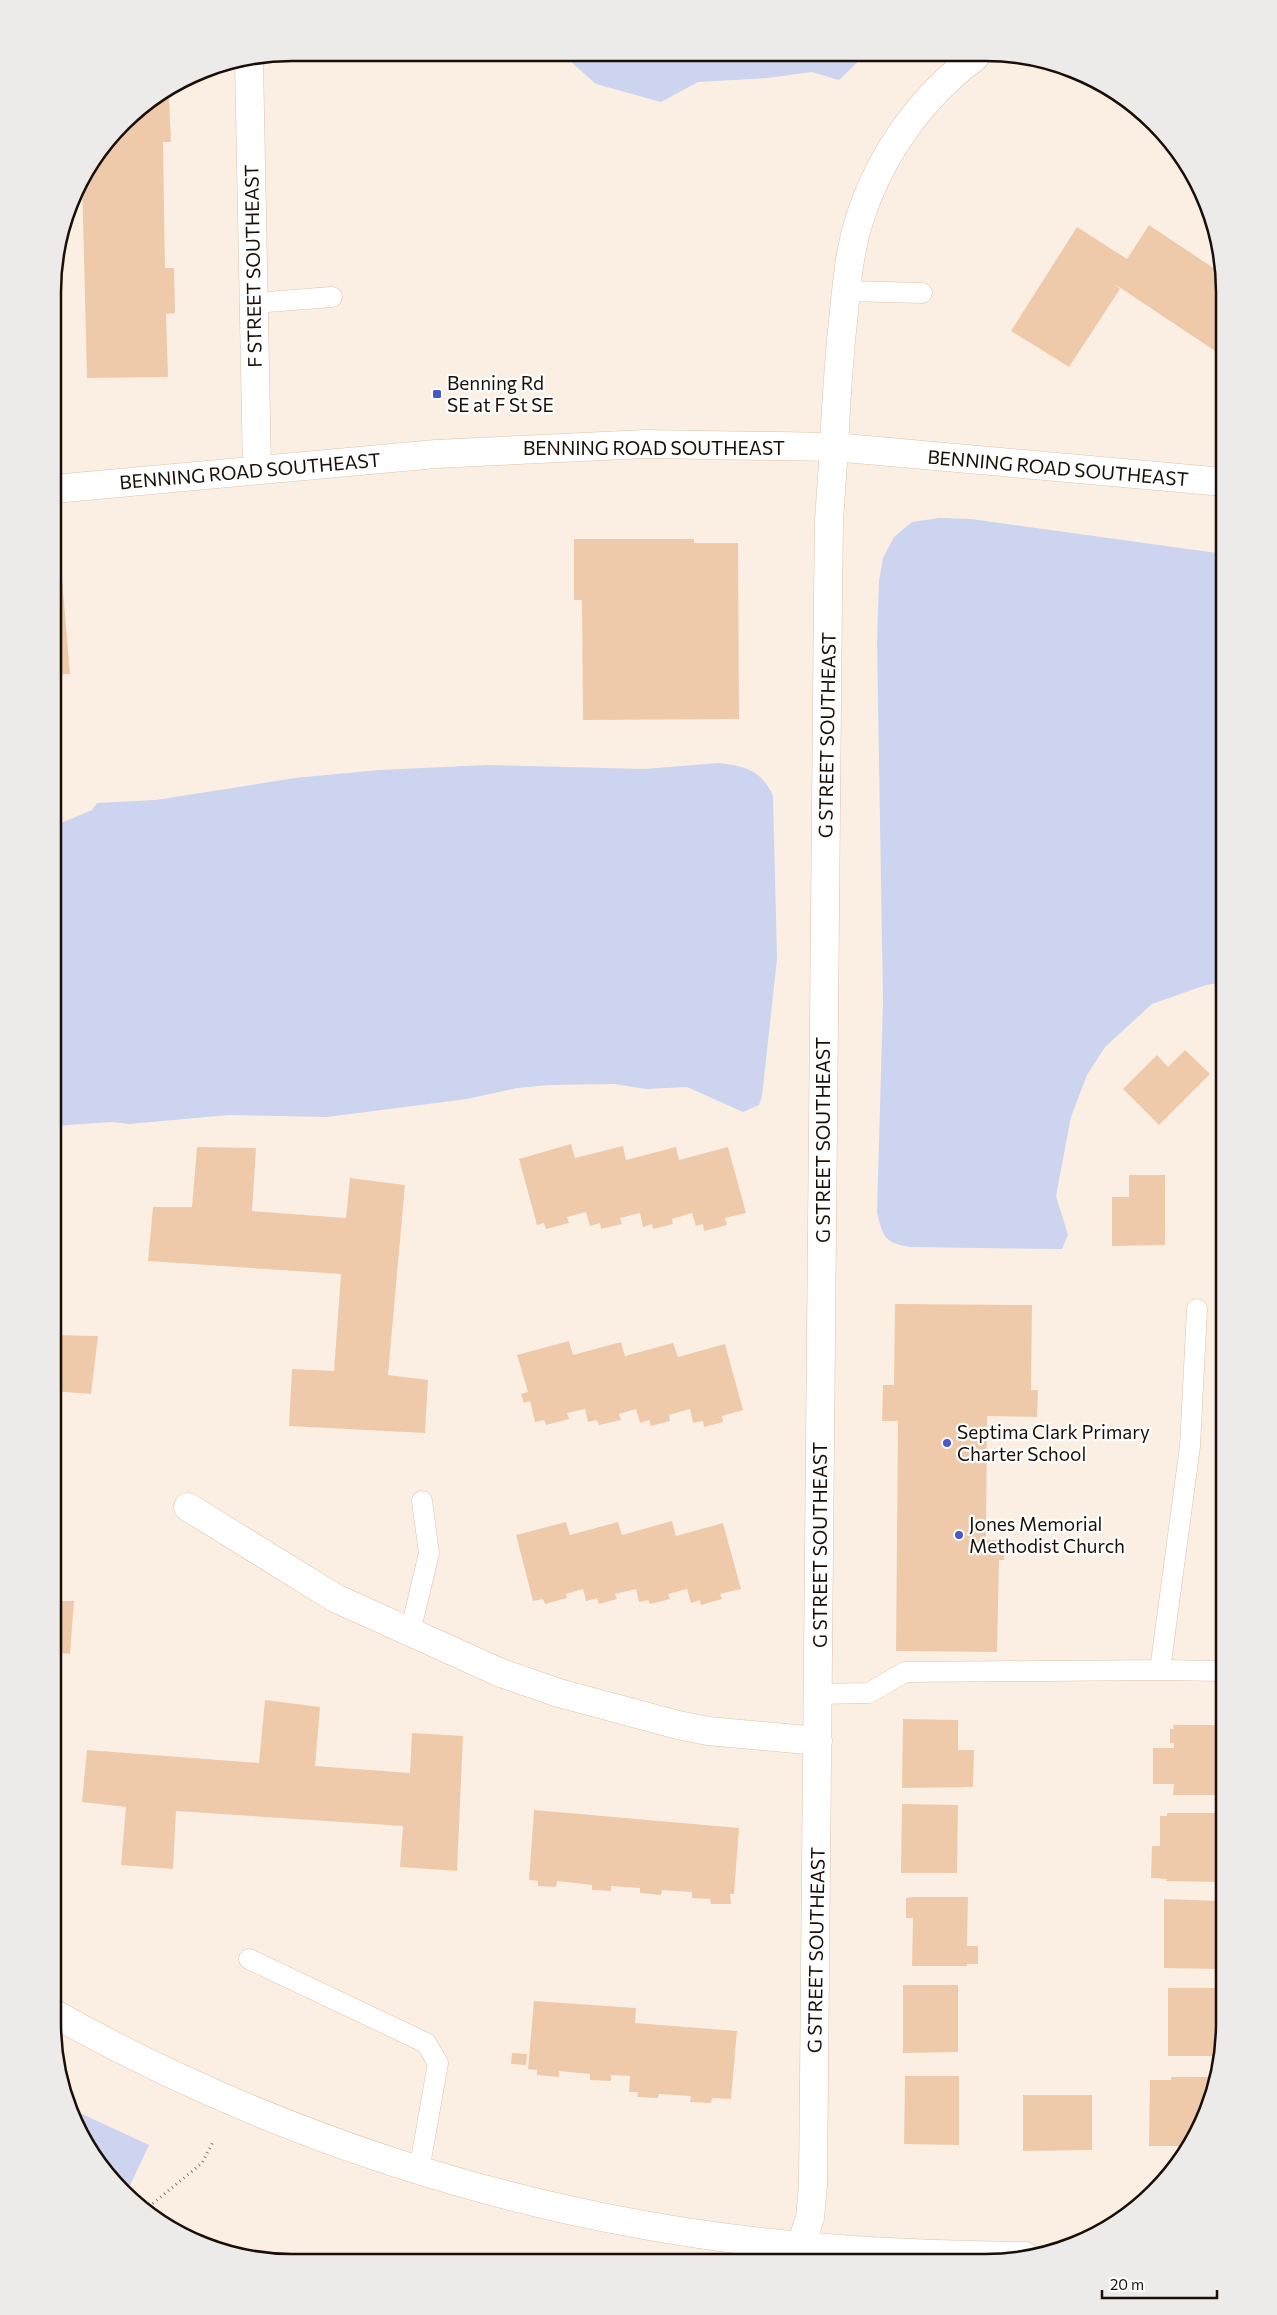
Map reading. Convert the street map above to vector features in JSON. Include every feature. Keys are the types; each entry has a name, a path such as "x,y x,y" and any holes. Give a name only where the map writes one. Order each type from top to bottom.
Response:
{"street":[{"name":"G STREET SOUTHEAST","path":"798,2254 810,2218 813,2185 829,521 836,382 849,260 859,218 882,165 918,113 944,84 970,61"},
{"name":"F STREET SOUTHEAST","path":"249,66 257,470"},
{"name":"BENNING ROAD SOUTHEAST","path":"61,488 524,448 646,444 834,447 1216,481"},
{"path":"188,1507 334,1598 501,1673 618,1711 708,1731 818,1741"},
{"path":"61,2018 136,2058 229,2101 325,2139 419,2171 531,2201 798,2254 863,2251 960,2254"}],"lane":[{"path":"846,291 922,293"},
{"path":"254,303 332,297"},
{"path":"1160,1670 1190,1446 1197,1309"},
{"path":"410,1633 429,1553 422,1501"},
{"path":"818,1694 869,1693 905,1672 1216,1671"},
{"path":"249,1959 426,2043 438,2063 419,2171"}],"path":[{"path":"151,2205 202,2163 214,2140"}],"shaded area":[{"path":"570,61 859,61 839,80 812,72 767,78 698,82 661,102 596,84"},
{"path":"939,518 971,519 1216,553 1216,983 1152,1004 1105,1047 1087,1075 1071,1117 1056,1196 1068,1235 1062,1249 910,1247 890,1241 886,1237 877,1213 883,1002 877,641 879,581 883,558 894,537 912,522"},
{"path":"719,763 737,766 758,775 773,796 777,959 762,1096 759,1105 743,1112 687,1087 646,1089 614,1084 549,1085 517,1088 467,1099 327,1117 229,1115 129,1124 112,1122 61,1126 61,823 92,810 97,803 156,800 295,778 379,770 487,765 644,769"},
{"path":"80,2113 149,2145 130,2186 100,2151"}],"building":[{"path":"169,97 171,142 163,142 165,268 174,268 175,313 166,314 168,377 87,378 82,196 100,164 119,140 140,119"},
{"path":"1149,225 1214,269 1216,352 1113,283 1120,289 1069,367 1011,331 1077,227 1127,259"},
{"path":"574,539 694,539 694,543 738,543 739,719 583,720 582,600 574,600"},
{"path":"61,567 70,674 61,675"},
{"path":"1185,1050 1210,1074 1159,1125 1123,1089 1157,1055 1168,1067"},
{"path":"571,1144 575,1158 623,1146 626,1160 676,1147 679,1160 728,1147 746,1213 725,1218 727,1225 704,1231 703,1224 696,1226 692,1213 672,1219 673,1224 653,1229 652,1224 643,1227 640,1213 620,1218 622,1224 601,1229 600,1223 590,1226 586,1212 567,1217 569,1223 546,1229 544,1223 537,1225 519,1159"},
{"path":"197,1147 256,1148 252,1211 346,1218 350,1178 405,1185 388,1375 428,1380 425,1433 289,1426 292,1369 334,1371 341,1274 148,1261 153,1207 192,1207"},
{"path":"1129,1175 1165,1175 1165,1245 1112,1246 1112,1197 1129,1197"},
{"path":"895,1304 1032,1305 1031,1390 1038,1390 1037,1417 987,1416 986,1540 1005,1540 1004,1560 999,1560 997,1652 896,1651 898,1421 882,1421 883,1385 894,1385"},
{"path":"61,1335 98,1336 91,1394 61,1392"},
{"path":"569,1341 573,1355 621,1342 625,1356 673,1343 678,1357 725,1344 743,1410 722,1416 723,1422 704,1427 703,1421 693,1423 690,1409 669,1415 670,1421 651,1426 649,1420 640,1423 636,1409 619,1414 621,1420 599,1425 597,1420 588,1422 585,1409 567,1413 569,1419 546,1425 544,1420 535,1422 530,1401 524,1403 521,1394 528,1392 517,1355"},
{"path":"672,1521 676,1536 723,1523 741,1589 720,1594 722,1599 701,1605 700,1600 691,1603 687,1589 668,1594 670,1599 650,1604 648,1600 639,1602 636,1589 615,1594 617,1599 599,1604 597,1598 586,1601 583,1589 566,1594 567,1598 545,1604 543,1599 533,1601 516,1535 566,1522 570,1535 618,1522 622,1535"},
{"path":"61,1601 74,1601 70,1654 61,1653"},
{"path":"265,1700 320,1707 315,1766 410,1773 412,1733 463,1736 457,1871 400,1867 403,1826 176,1811 173,1869 121,1865 126,1807 82,1802 87,1750 259,1763"},
{"path":"903,1719 958,1720 958,1750 974,1750 973,1787 902,1788"},
{"path":"1173,1725 1216,1725 1216,1795 1173,1795 1174,1784 1153,1784 1153,1748 1174,1748 1174,1743 1170,1743 1170,1729 1174,1729"},
{"path":"902,1804 958,1805 957,1873 901,1873"},
{"path":"534,1810 739,1828 734,1894 730,1894 731,1904 711,1904 710,1899 692,1898 692,1892 662,1890 661,1895 640,1893 640,1888 611,1886 611,1891 592,1890 592,1885 557,1881 556,1887 538,1886 538,1881 529,1880"},
{"path":"1167,1813 1216,1813 1216,1882 1166,1881 1167,1879 1151,1878 1152,1846 1160,1846 1160,1816 1167,1816"},
{"path":"968,1897 967,1946 978,1946 978,1964 967,1964 967,1966 912,1966 913,1918 906,1918 906,1898"},
{"path":"1164,1899 1216,1901 1216,1969 1164,1968"},
{"path":"903,1985 958,1985 958,2052 903,2053"},
{"path":"1168,1988 1216,1988 1213,2056 1168,2056"},
{"path":"534,2001 636,2008 635,2023 737,2031 731,2099 712,2098 711,2103 690,2102 691,2096 659,2094 658,2098 637,2097 638,2092 629,2092 630,2076 611,2075 611,2081 590,2080 590,2074 559,2071 559,2077 537,2075 537,2070 528,2069"},
{"path":"512,2053 527,2054 526,2065 511,2064"},
{"path":"905,2076 959,2076 959,2145 904,2144"},
{"path":"1171,2077 1209,2077 1198,2111 1180,2146 1149,2146 1150,2080 1171,2080"},
{"path":"1023,2095 1092,2095 1092,2150 1023,2151"}],"place":[{"name":"Benning Rd SE at F St SE","path":"437,394"},
{"name":"Septima Clark Primary Charter School","path":"947,1443"},
{"name":"Jones Memorial Methodist Church","path":"959,1535"}]}
